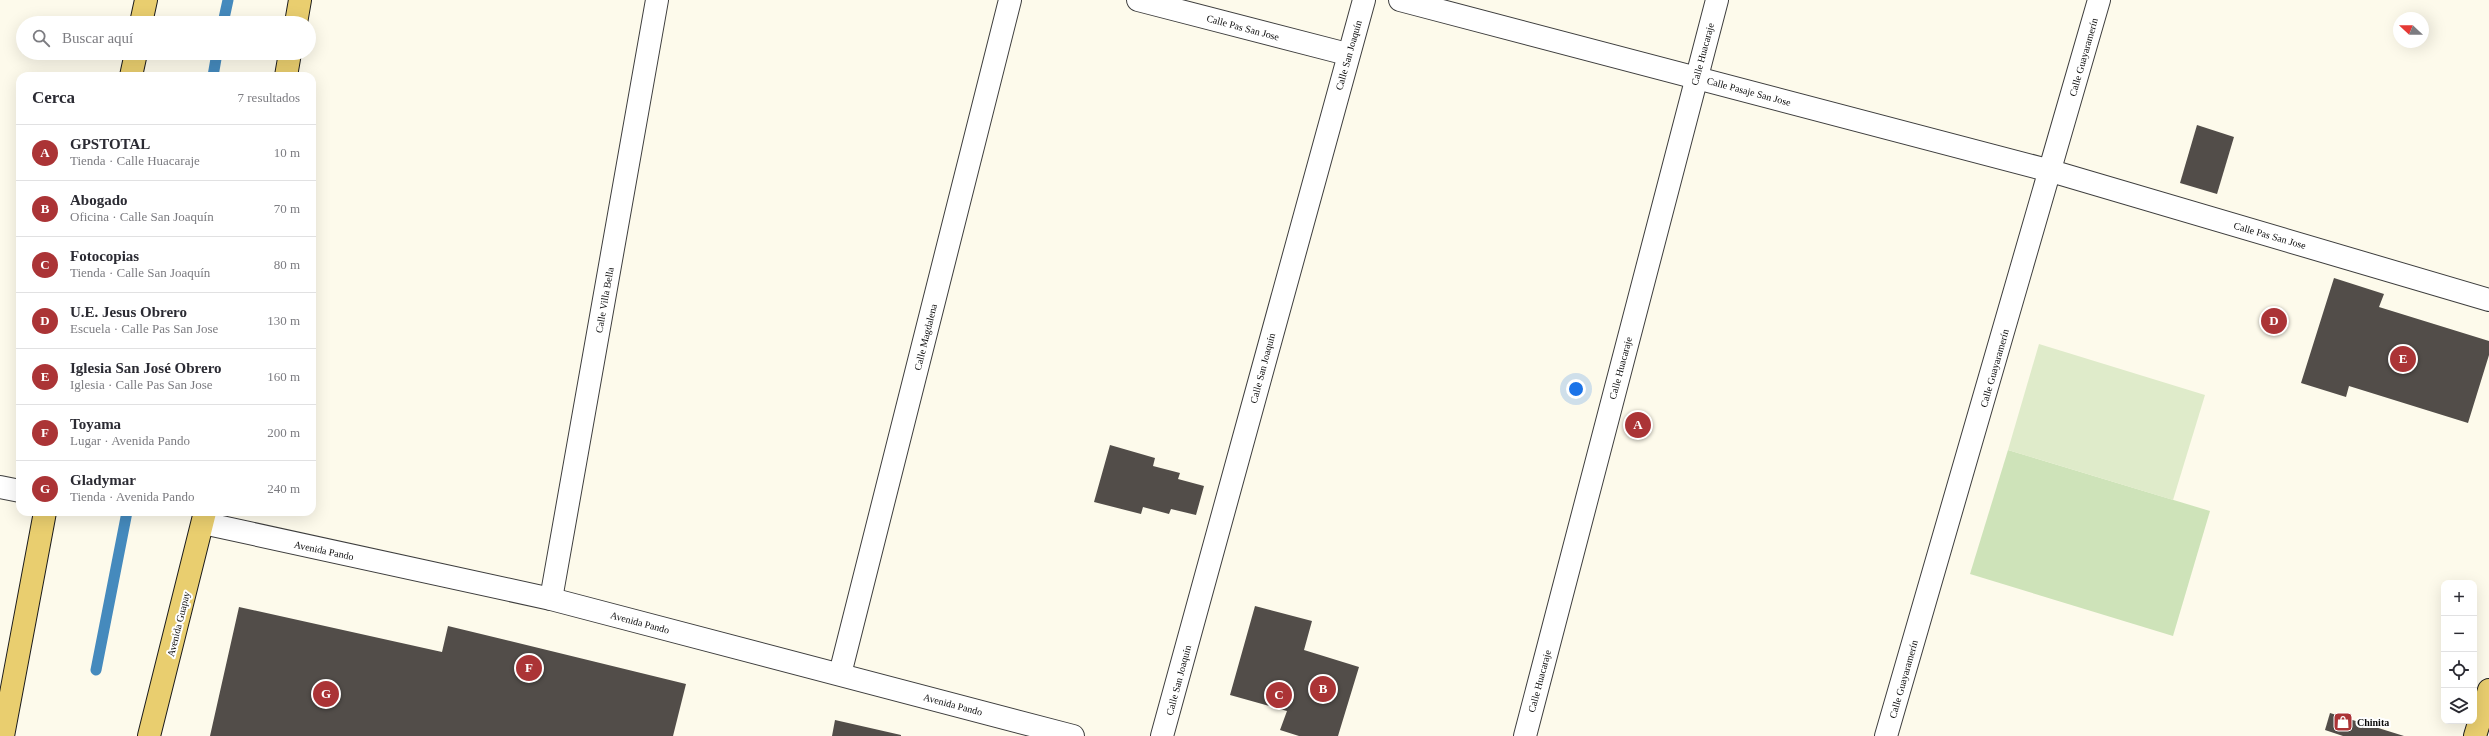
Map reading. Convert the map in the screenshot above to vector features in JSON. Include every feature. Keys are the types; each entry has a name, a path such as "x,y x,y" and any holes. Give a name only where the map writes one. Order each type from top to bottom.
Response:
{"main road":[{"path":"143,16 146,0"},
{"path":"297,16 300,0"},
{"path":"132,72 134,60"},
{"path":"287,72 289,60"},
{"path":"2,734 44,516"},
{"name":"Avenida Guapay","path":"149,736 204,518"},
{"path":"2475,736 2489,690"}],"street":[{"name":"Calle Villa Bella","path":"551,599 657,0"},
{"name":"Calle Magdalena","path":"840,674 1010,0"},
{"name":"Calle Pas San Jose","path":"1138,0 1347,54"},
{"name":"Calle San Joaquín","path":"1162,736 1347,54 1364,0"},
{"name":"Calle Pasaje San Jose","path":"1400,0 1696,76 2051,171"},
{"name":"Calle Huacaraje","path":"1525,736 1717,0"},
{"name":"Calle Guayaramerín","path":"1886,736 2051,171 2099,0"},
{"name":"Calle Pas San Jose","path":"2051,171 2489,300"},
{"path":"0,487 16,490"},
{"name":"Avenida Pando","path":"204,518 551,599 1073,736"}],"green space":[{"path":"2039,344 2205,395 2173,500 2008,450"},
{"path":"2008,450 2210,511 2173,636 1970,574"}],"building":[{"path":"2197,125 2234,137 2217,194 2180,183"},
{"path":"2334,278 2384,294 2379,307 2489,341 2489,355 2468,423 2349,386 2346,397 2301,383"},
{"path":"1110,445 1155,458 1153,466 1180,473 1178,479 1204,486 1196,515 1171,509 1169,514 1143,507 1141,514 1094,502"},
{"path":"1255,606 1312,621 1304,650 1359,667 1338,736 1299,736 1280,730 1287,711 1230,695"},
{"path":"239,607 442,652 448,626 686,684 673,736 210,736"},
{"name":"Chinita","path":"2330,713 2404,736 2343,736 2325,730"},
{"path":"835,720 901,735 901,736 832,736"}],"waterway":[{"path":"225,16 228,0"},
{"path":"214,72 216,60"},
{"path":"96,670 126,516"}],"place":[{"name":"U.E. Jesus Obrero","path":"2274,321"},
{"name":"Iglesia San José Obrero","path":"2403,359"},
{"name":"GPSTOTAL","path":"1638,425"},
{"name":"Toyama","path":"529,668"},
{"name":"Abogado","path":"1323,689"},
{"name":"Gladymar","path":"326,694"},
{"name":"Fotocopias","path":"1279,695"},
{"name":"Chinita","path":"2343,722"}]}
